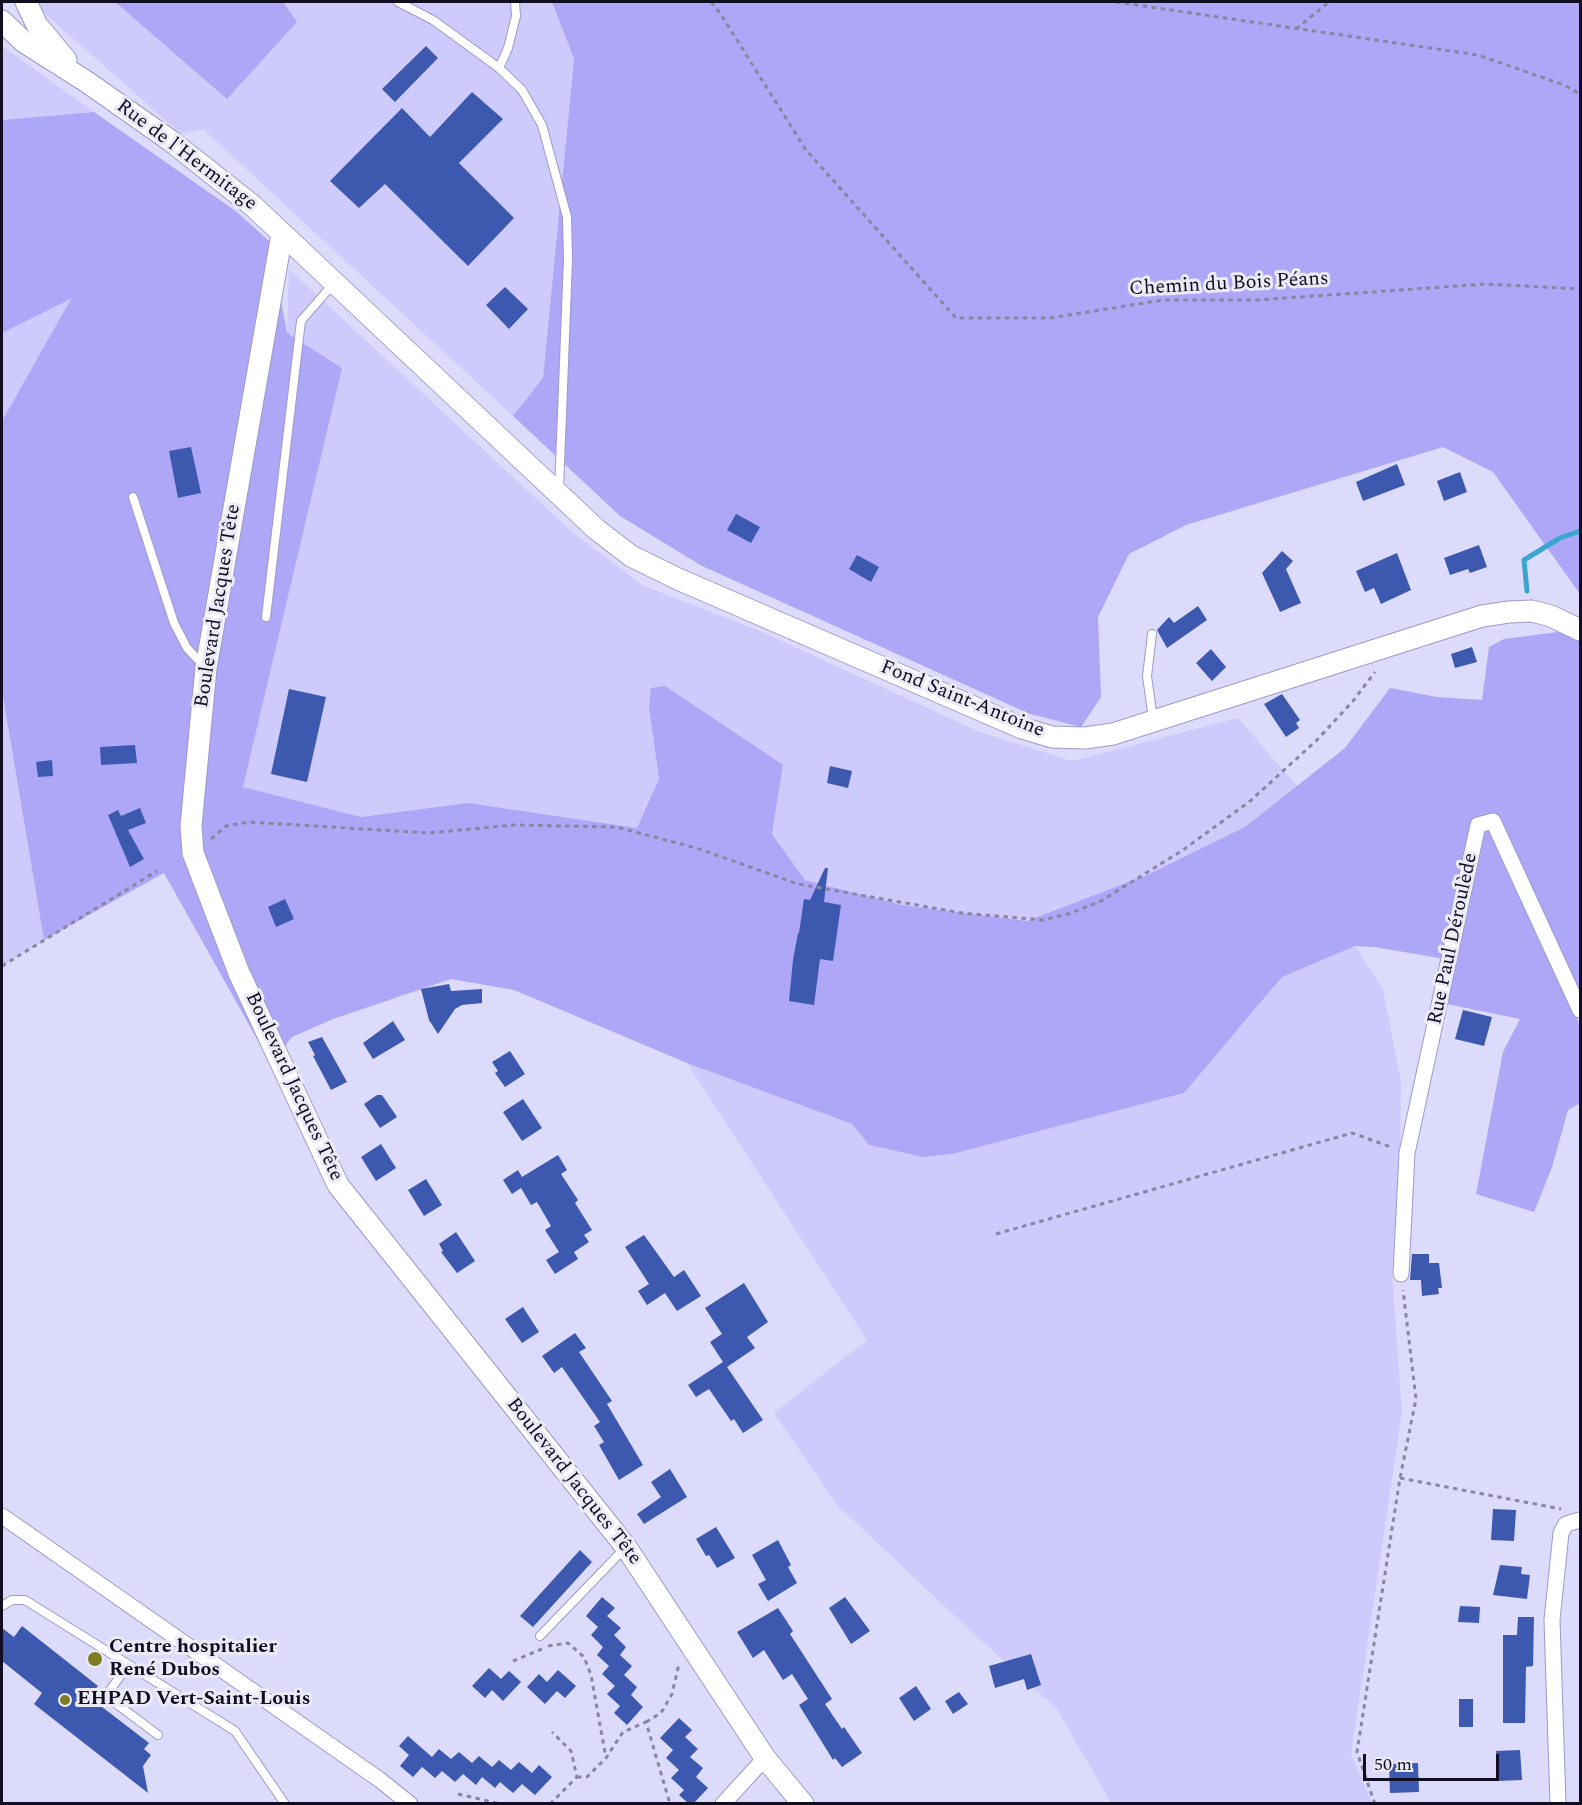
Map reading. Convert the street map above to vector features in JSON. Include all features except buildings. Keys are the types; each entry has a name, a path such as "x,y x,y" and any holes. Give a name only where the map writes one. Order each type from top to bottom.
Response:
{"main road":[{"name":"Rue de l'Hermitage","path":"26,2 37,25 53,46 87,82"},
{"name":"Rue de l'Hermitage","path":"2,21 24,42 87,82 184,151 253,206 559,494"},
{"name":"Boulevard Jacques Tête","path":"282,234 206,668 191,826 193,853 238,973 338,1185 626,1547 765,1758 802,1803"},
{"name":"Fond Saint-Antoine","path":"559,494 610,541 651,567 1038,734 1061,737 1098,737 1154,722 1387,645"},
{"path":"1387,645 1482,616 1509,612 1532,611 1551,616 1581,630"}],"street":[{"name":"Rue Paul Déroulède","path":"1401,1274 1407,1153 1478,825 1493,821 1581,1010"},
{"path":"2,1516 410,1803"},
{"path":"1558,1803 1552,1620 1561,1533 1566,1524 1576,1521"},
{"path":"723,1803 765,1758"}],"lane":[{"path":"398,2 408,3 499,68 522,90 542,125 567,217 568,259 559,494"},
{"path":"499,68 508,48 516,16 515,2"},
{"path":"266,617 301,321 335,282"},
{"path":"134,497 174,623 187,648 206,668"},
{"path":"1152,634 1147,676 1154,722"},
{"path":"540,1636 626,1547"},
{"path":"2,1606 12,1600 25,1600 235,1731 285,1803"},
{"path":"128,1665 106,1696 158,1735"}],"path":[{"name":"Chemin du Bois Péans","path":"711,2 806,150 956,318 1050,318 1163,300 1257,300 1486,284 1581,289"},
{"path":"1116,2 1478,55 1564,85 1581,94"},
{"path":"1296,29 1329,2"},
{"path":"193,853 226,826 249,822 429,833 514,825 616,827 696,848 798,884 962,913 1043,920 1071,914 1101,901 1183,850 1249,802 1317,740 1353,701 1374,673 1387,645"},
{"path":"2,966 157,871"},
{"path":"996,1234 1352,1133 1407,1153"},
{"path":"1376,1803 1357,1752 1400,1478 1416,1399 1401,1274"},
{"path":"1400,1478 1560,1507 1576,1521"},
{"path":"513,1661 549,1646 568,1642 584,1657 591,1675 606,1758"},
{"path":"550,1803 577,1777 587,1777 606,1758 623,1732 661,1713 672,1694 679,1663"},
{"path":"646,1722 670,1803"},
{"path":"552,1732 571,1751 577,1777"},
{"path":"458,1794 501,1803"}],"shaded area":[{"path":"40,2 115,2 227,99 296,22 283,2 552,2 574,59 543,379 513,416 203,129 181,134 42,11"},
{"path":"115,2 283,2 297,22 227,99"},
{"path":"552,2 1580,2 1580,594 1493,472 1443,447 1186,525 1129,554 1098,617 1101,697 1081,727 1030,714 702,566 620,516 513,416 543,378 574,59"},
{"path":"2,46 94,112 2,120"},
{"path":"94,112 237,212 270,242 287,333 342,368 243,787 361,817 468,803 637,828 659,779 649,707 651,688 665,686 783,765 772,834 805,880 902,905 1027,921 1149,874 1245,827 1345,748 1390,688 1437,697 1482,700 1489,647 1504,639 1558,632 1580,640 1580,1016 1577,1018 1580,1028 1580,1103 1568,1110 1552,1167 1534,1212 1476,1194 1503,1052 1520,1019 1447,1004 1456,961 1375,947 1355,946 1282,977 1184,1093 952,1154 923,1157 869,1145 852,1124 687,1063 514,990 451,979 333,1019 292,1037 271,1064 164,873 44,940 2,691 2,421 71,299 2,333 2,120"},
{"path":"289,269 571,531 642,585 762,632 980,732 1072,761 1238,718 1297,786 1245,827 1149,874 1026,921 902,905 805,880 772,834 783,765 649,707 659,779 637,828 468,803 361,817 243,787 342,368 287,333"},
{"path":"72,299 2,421 2,333"},
{"path":"2,691 44,940 2,965"},
{"path":"1355,946 1383,989 1401,1082 1400,1158 1392,1274 1402,1412 1351,1754 1372,1803 1111,1803 1057,1709 837,1505 774,1413 867,1340 687,1063 852,1124 869,1145 923,1157 952,1154 1184,1093 1282,977"}],"waterway":[{"path":"1527,591 1524,560 1560,538 1580,531"}],"place":[{"name":"Centre hospitalier René Dubos","path":"95,1659"},
{"name":"EHPAD Vert-Saint-Louis","path":"65,1700"}]}
